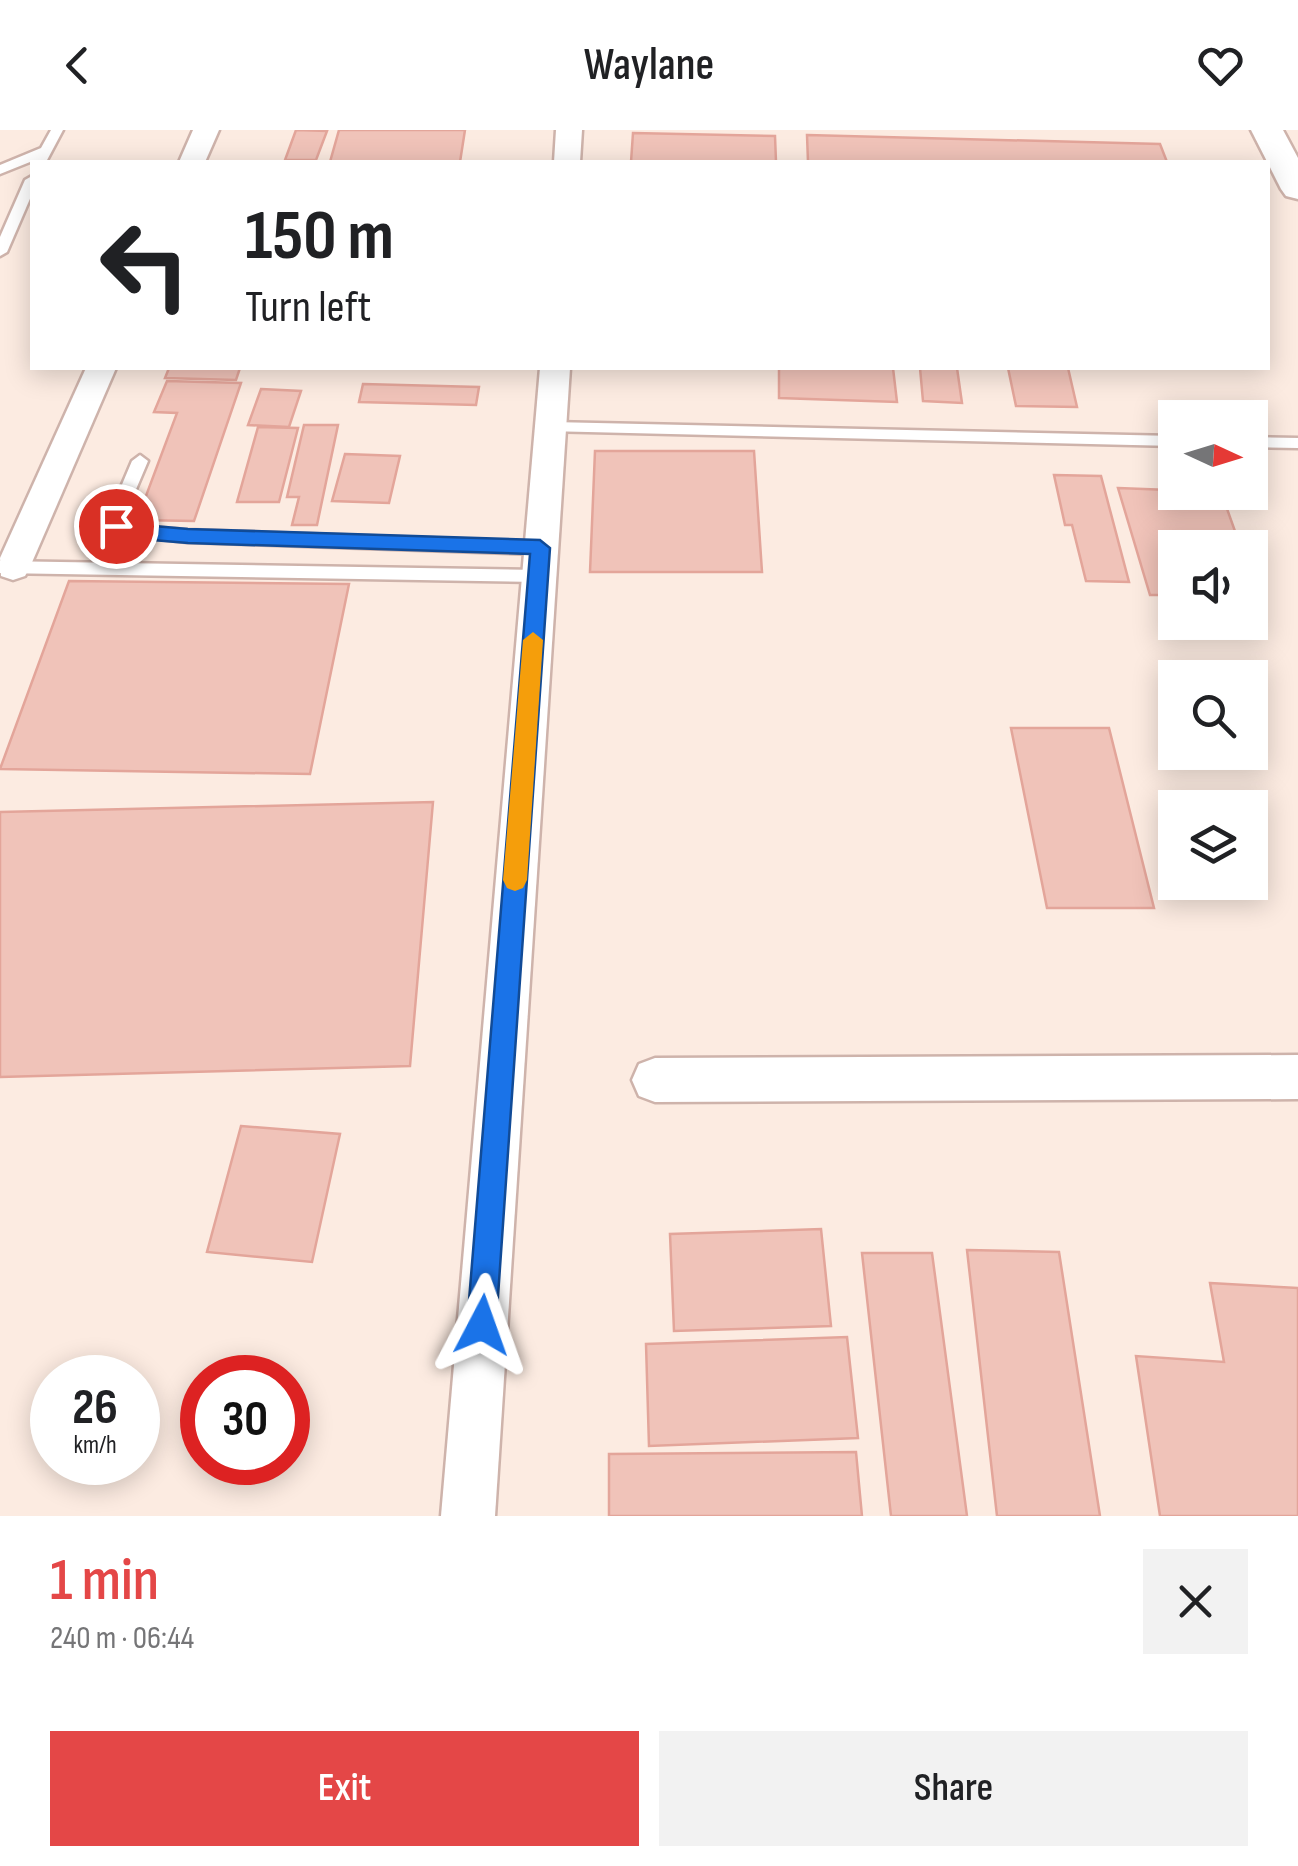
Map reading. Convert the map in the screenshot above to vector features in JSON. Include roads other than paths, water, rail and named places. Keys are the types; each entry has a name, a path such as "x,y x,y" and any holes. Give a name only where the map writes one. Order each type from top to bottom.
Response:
{"street":[{"path":"193,160 206,130"},
{"path":"567,160 569,130"},
{"path":"1267,130 1298,189"},
{"path":"6,567 100,370"},
{"path":"468,1516 555,370"},
{"path":"655,1080 1298,1077"}],"lane":[{"path":"43,157 56,130"},
{"path":"0,170 30,161"},
{"path":"0,252 30,184"},
{"path":"552,427 1158,440"},
{"path":"1268,442 1298,443"},
{"path":"140,461 115,520 120,530 539,562"},
{"path":"6,567 539,562"}]}
